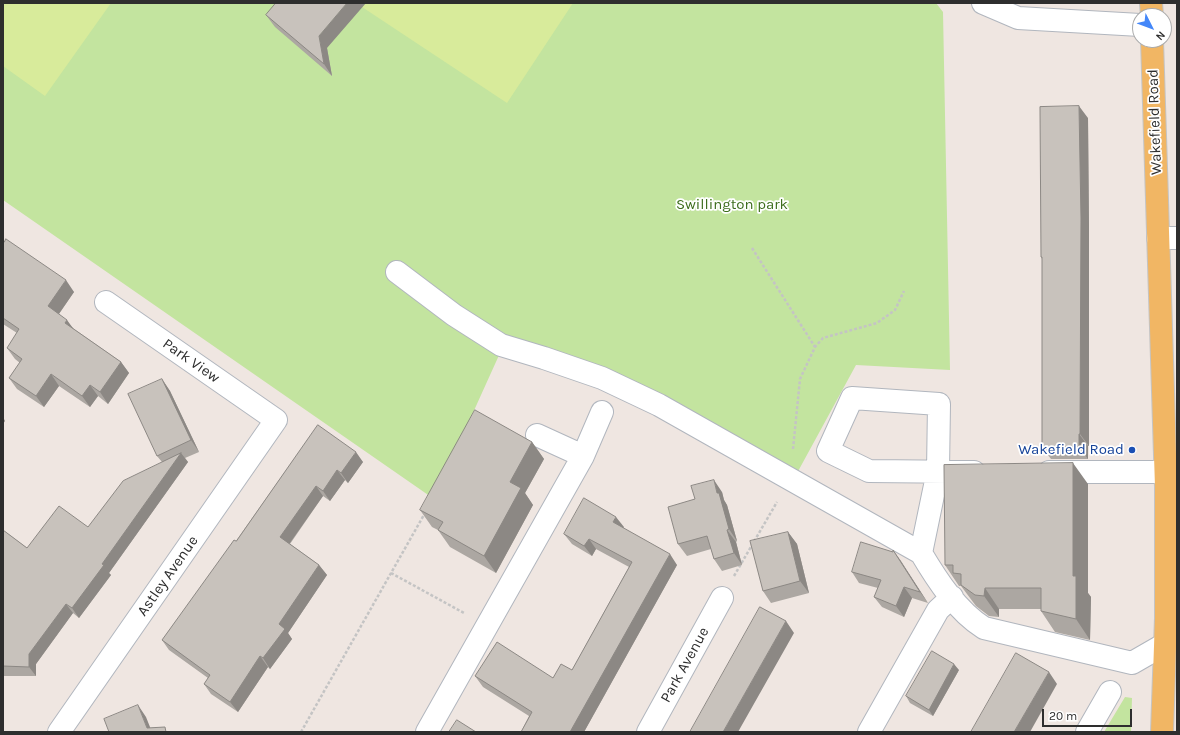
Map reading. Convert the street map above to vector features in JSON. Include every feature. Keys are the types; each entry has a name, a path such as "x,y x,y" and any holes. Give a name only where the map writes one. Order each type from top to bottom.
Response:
{"main road":[{"name":"Wakefield Road","path":"1153,48 1168,238 1165,472 1165,644 1162,732"}],"street":[{"path":"983,3 1018,18 1132,25"},
{"path":"397,272 454,315 501,345 544,358 609,381 659,405 920,553 937,579 952,597 973,621 984,628 1132,663 1165,644"},
{"name":"Park View","path":"106,302 276,420"},
{"path":"920,553 938,471 939,404 852,398 828,451 869,471 938,471 994,472"},
{"path":"426,732 583,456 602,412"},
{"name":"Astley Avenue","path":"59,732 276,420"},
{"path":"537,435 583,456"},
{"path":"1026,472 1165,472"},
{"path":"869,732 938,610 952,597"},
{"name":"Park Avenue","path":"648,732 722,598"},
{"path":"1087,732 1110,692"}],"path":[{"path":"752,248 814,347"},
{"path":"722,598 790,479 800,379 814,347 823,338 877,323 895,310 904,291"},
{"path":"301,732 426,512"},
{"path":"391,574 487,625"}],"green space":[{"name":"Swillington park","path":"3,3 936,3 943,12 950,370 856,365 796,475 669,401 500,353 434,499 3,200"},
{"path":"3,3 111,3 45,96 3,66"},
{"path":"356,3 573,3 507,103"},
{"path":"1125,697 1132,698 1131,732 1104,732"}],"building":[{"path":"276,3 347,3 319,36 324,64 266,15"},
{"path":"1079,106 1081,218 1079,447 1042,447 1040,107"},
{"path":"6,239 66,280 48,306 67,320 65,323 121,362 100,392 90,385 82,396 51,374 36,396 9,378 22,359 7,348 19,329 3,318 3,242"},
{"path":"162,379 191,440 157,456 128,394"},
{"path":"475,410 532,442 510,482 521,488 484,556 438,530 443,522 420,510"},
{"path":"318,425 356,452 341,473 337,470 323,491 316,486 280,537 319,565 279,624 285,629 263,658 260,656 230,702 204,684 210,675 162,640 234,540 236,541"},
{"path":"181,453 102,564 104,565 72,608 66,604 29,654 29,667 3,666 3,530 27,548 59,506 88,527 123,481"},
{"path":"1073,463 1073,576 1076,576 1076,619 1041,611 1041,588 985,588 984,596 975,595 961,585 961,574 953,573 953,565 945,565 944,465"},
{"path":"714,480 729,529 727,530 734,553 714,559 707,536 678,544 668,507 695,499 691,486"},
{"path":"584,498 616,517 613,522 670,554 570,732 521,732 532,712 475,676 497,642 553,678 561,664 572,670 632,562 589,539 584,546 564,534"},
{"path":"788,532 800,581 763,591 750,541"},
{"path":"861,542 893,552 893,550 920,592 904,587 896,606 874,597 881,580 852,572"},
{"path":"760,607 786,621 723,732 690,732"},
{"path":"932,651 954,664 929,710 906,696"},
{"path":"1016,653 1049,672 1014,732 971,732"},
{"path":"138,705 147,728 165,727 166,732 109,732 104,719"},
{"path":"457,720 476,732 449,732"}],"place":[{"name":"Wakefield Road","path":"1132,450"}]}
